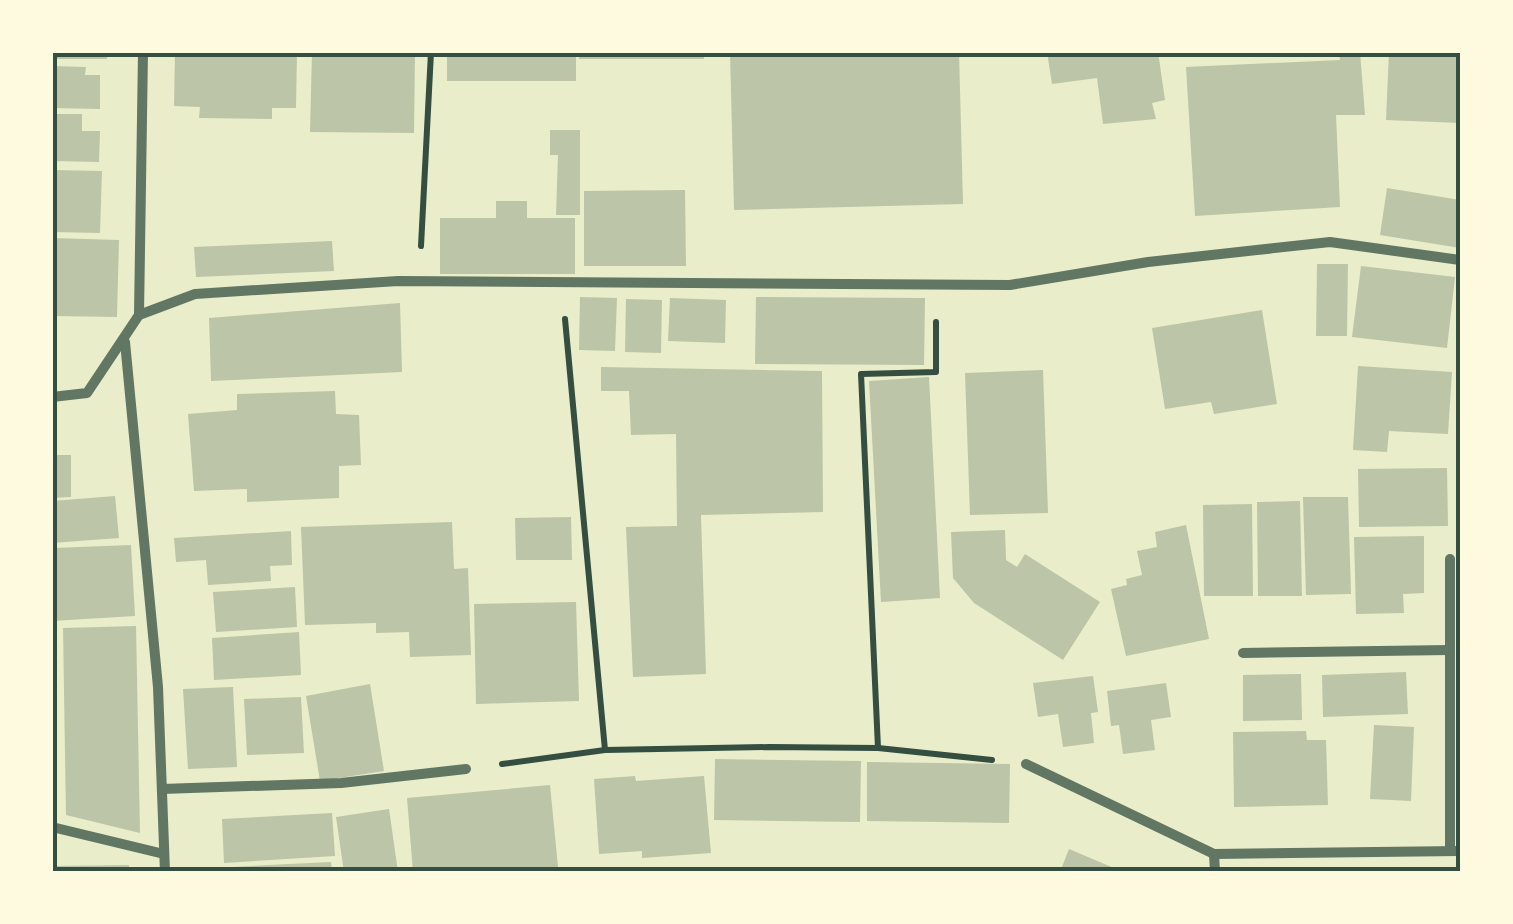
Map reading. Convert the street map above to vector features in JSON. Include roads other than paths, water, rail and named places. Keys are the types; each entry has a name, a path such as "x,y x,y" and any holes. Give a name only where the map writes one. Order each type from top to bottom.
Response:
{"street":[{"path":"52,397 87,393 140,316 143,52"},
{"path":"140,316 195,294 419,282 1010,285 1148,262 1330,242 1460,260"},
{"path":"124,340 158,688 165,872"},
{"path":"1026,764 1214,854 1455,851 1450,559"},
{"path":"1243,653 1450,650"},
{"path":"162,789 341,783 466,769"},
{"path":"52,827 164,854"},
{"path":"1214,854 1215,872"}]}
